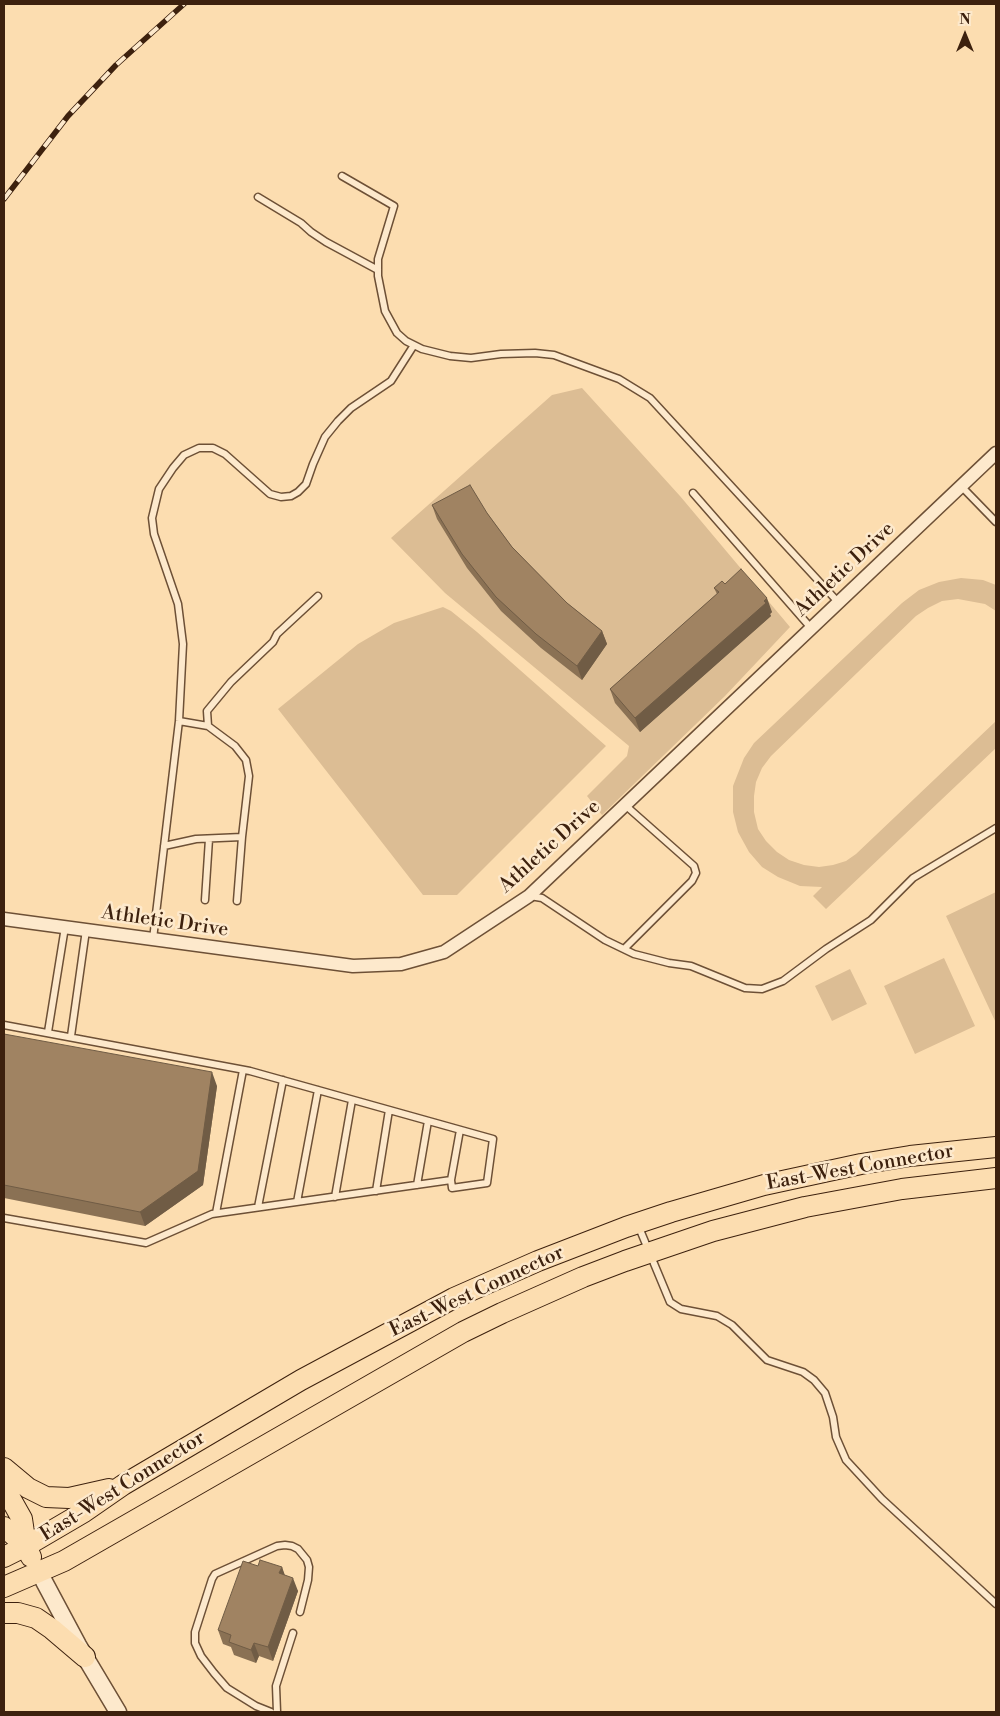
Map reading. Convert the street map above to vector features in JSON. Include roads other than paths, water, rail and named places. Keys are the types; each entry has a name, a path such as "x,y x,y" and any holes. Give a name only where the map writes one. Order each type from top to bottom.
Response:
{"main road":[{"name":"East-West Connector","path":"4,1557 84,1512 124,1485 245,1412 422,1314 530,1264 637,1223 717,1197 812,1173 910,1156 996,1147"},
{"name":"East-West Connector","path":"4,1587 64,1561 463,1332 542,1294 648,1252 713,1231 805,1207 902,1189 996,1178"},
{"path":"4,1468 28,1488 52,1498 80,1497 124,1485"},
{"path":"4,1487 22,1519 26,1546 39,1572"},
{"path":"4,1527 26,1546"},
{"path":"4,1613 18,1613 36,1618 85,1657"}],"street":[{"name":"Athletic Drive","path":"4,919 353,966 401,964 444,952 529,896 996,453"},
{"path":"39,1572 85,1657 118,1712"}],"lane":[{"path":"342,176 394,206 378,259 378,270 385,311 397,333 406,341 438,354 470,358 500,354 535,353 554,355 619,379 634,388 650,398 838,602"},
{"path":"258,197 301,223 326,242 378,270"},
{"path":"153,939 179,721 183,644 182,623 178,604 154,534 152,518 154,503 162,484 184,456 199,448 213,448 225,454 270,494 282,497 291,496 306,484 312,464 325,437 350,408 391,381 414,345"},
{"path":"961,486 996,522"},
{"path":"693,493 811,628"},
{"path":"208,726 207,712 231,682 273,642 277,634 318,596"},
{"path":"179,721 208,726 235,746 246,760 249,776 237,901"},
{"path":"624,949 692,881 696,873 694,866 625,805"},
{"path":"529,896 542,898 605,940 634,954 669,963 691,966 745,988 762,989 783,981 826,949 871,920 913,878 996,828"},
{"path":"164,846 196,839 242,838"},
{"path":"205,900 209,839"},
{"path":"48,1032 65,927"},
{"path":"71,1036 86,930"},
{"path":"4,1024 244,1070 283,1080 492,1139 487,1183 452,1188 451,1180 460,1130"},
{"path":"216,1213 244,1070"},
{"path":"258,1207 283,1080"},
{"path":"296,1202 318,1090"},
{"path":"335,1197 352,1100"},
{"path":"376,1191 389,1110"},
{"path":"417,1185 428,1121"},
{"path":"4,1218 146,1243 216,1213 451,1180"},
{"path":"637,1223 670,1302 681,1308 717,1316 732,1325 750,1346 767,1360 803,1372 814,1380 825,1393 833,1417 836,1437 846,1460 882,1500 996,1604"},
{"path":"271,1712 244,1699 223,1683 201,1656 195,1643 195,1632 215,1574 277,1546 292,1546 298,1549 307,1560 309,1567 308,1580 300,1612"},
{"path":"278,1712 276,1686 293,1633"}],"railway":[{"path":"4,199 68,116 116,65 184,4"}]}
